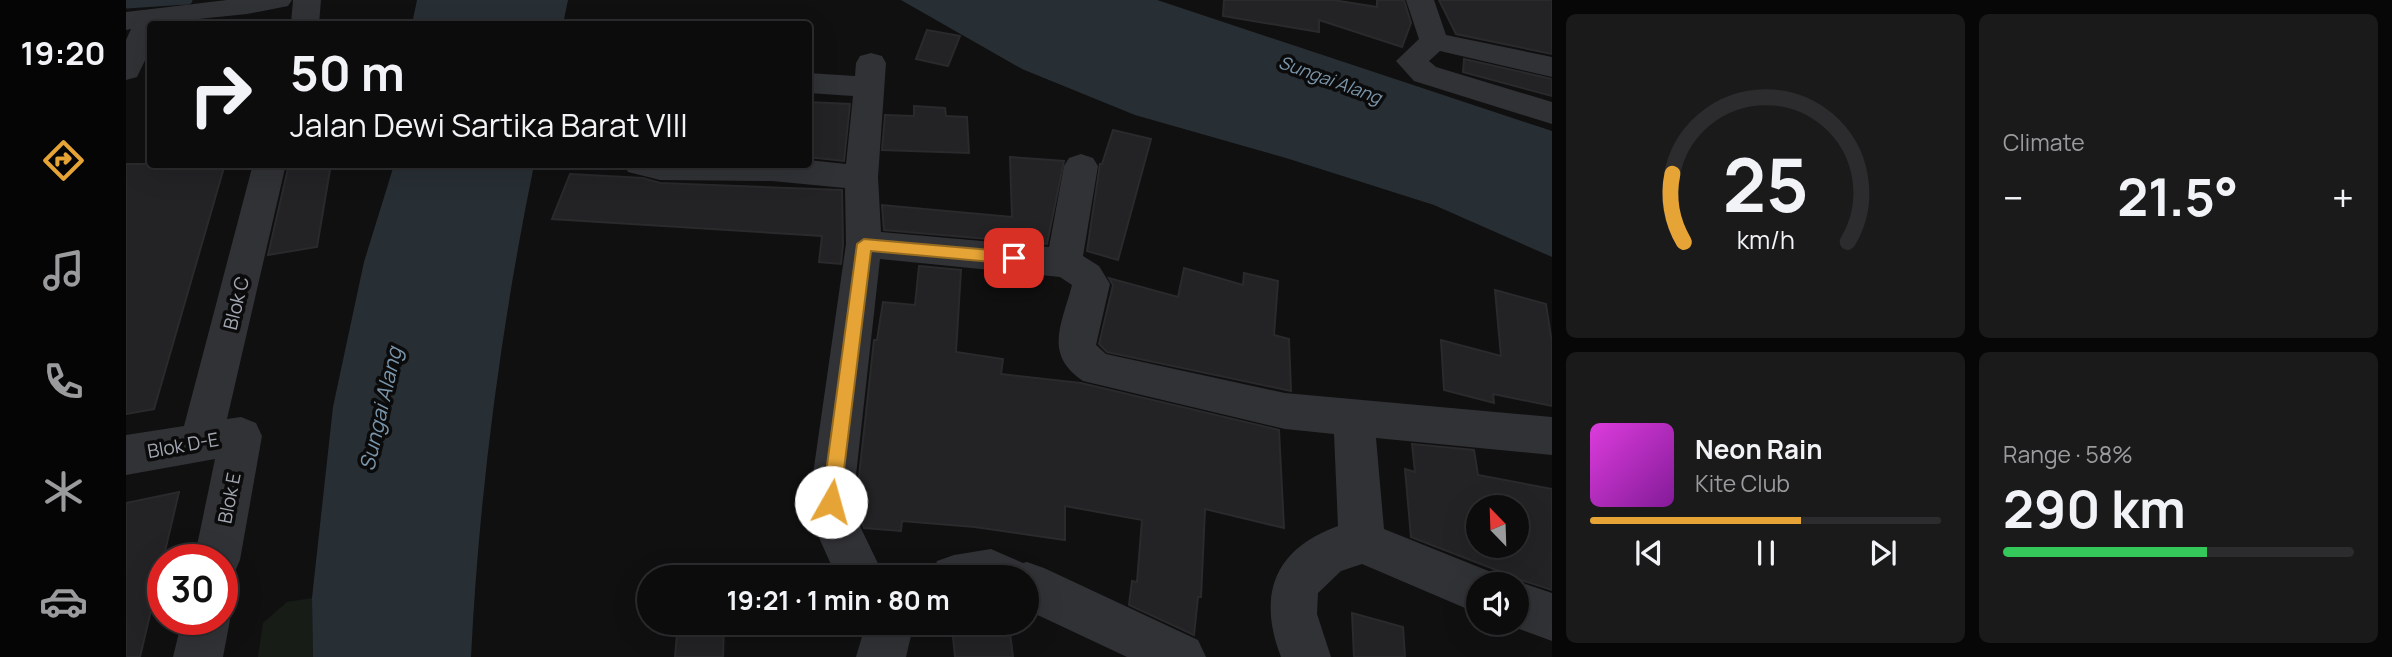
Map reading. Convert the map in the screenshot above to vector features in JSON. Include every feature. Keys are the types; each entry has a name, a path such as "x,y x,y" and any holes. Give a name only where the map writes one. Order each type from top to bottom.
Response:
{"street":[{"path":"126,70 139,20 278,0"},
{"path":"304,21 307,0"},
{"path":"1413,2 1434,41 1552,66"},
{"path":"1434,41 1411,61 1424,74 1552,113"},
{"path":"812,82 870,75 861,177 864,244 831,502 834,522 856,565"},
{"path":"1064,263 1081,166"},
{"name":"Blok C","path":"221,439 269,168"},
{"path":"660,168 772,169 861,177"},
{"path":"864,244 1064,263 1087,275 1091,284 1076,345 1082,359 1097,369 1284,411 1552,436"},
{"path":"1354,417 1362,542"},
{"name":"Blok D-E","path":"126,455 221,439"},
{"name":"Blok E","path":"218,544 221,439"},
{"path":"1306,657 1297,638 1291,597 1306,570 1327,553 1362,542 1466,586"},
{"path":"1039,591 1181,657"},
{"path":"1529,609 1552,617"},
{"path":"198,657 203,635"},
{"path":"881,657 887,635"}],"shaded area":[{"path":"312,598 313,657 258,657 263,623 287,602"}],"water":[{"path":"417,0 568,0 564,21 413,21"},
{"name":"Sungai Alang","path":"901,0 1157,0 1552,131 1552,257 1434,205 1286,158 1135,115 1022,69"},
{"name":"Sungai Alang","path":"393,168 533,168 511,287 493,410 471,657 313,657 312,598 333,407 364,262"}],"building":[{"path":"1224,0 1333,0 1377,7 1377,0 1404,0 1411,23 1402,47 1319,20 1319,32 1223,16"},
{"path":"1439,0 1552,0 1552,54 1456,34"},
{"path":"927,30 960,36 948,66 916,59"},
{"path":"1464,59 1552,79 1552,96 1463,72"},
{"path":"812,102 850,104 844,161 812,157"},
{"path":"914,106 945,108 946,116 967,117 969,153 882,150 885,115 914,116"},
{"path":"1113,130 1151,139 1118,260 1087,251 1100,164"},
{"path":"1010,157 1064,161 1047,244 884,230 882,205 1012,217"},
{"path":"126,164 147,164 147,168 224,168 154,409 126,414"},
{"path":"288,168 330,168 317,247 268,255"},
{"path":"570,174 643,178 660,183 842,190 841,264 819,262 822,236 552,219"},
{"path":"919,266 961,270 956,352 1003,359 1001,374 1081,383 1279,430 1284,528 1205,509 1201,597 1198,597 1194,635 1129,605 1132,581 1137,582 1142,520 1065,506 1065,540 975,527 902,521 901,531 864,528 856,504 874,340 877,340 883,302 915,305"},
{"path":"1184,268 1243,285 1244,273 1278,281 1274,335 1289,339 1291,391 1107,352 1099,344 1113,285 1109,278 1178,297"},
{"path":"1495,290 1546,304 1552,343 1552,406 1493,394 1494,403 1444,390 1441,340 1501,356"},
{"path":"1412,444 1474,450 1478,475 1552,489 1552,590 1529,583 1529,572 1499,572 1411,537 1405,469 1415,472"},
{"path":"179,492 167,544 147,544 147,627 140,657 126,657 126,503"},
{"path":"1352,613 1403,627 1405,657 1354,657"},
{"path":"677,635 724,635 723,657 675,657"},
{"path":"953,635 1010,635 1013,657 955,657"}],"waterway":[{"path":"126,4 188,0"}],"route":[{"path":"831,502 864,244 1014,258"}]}
